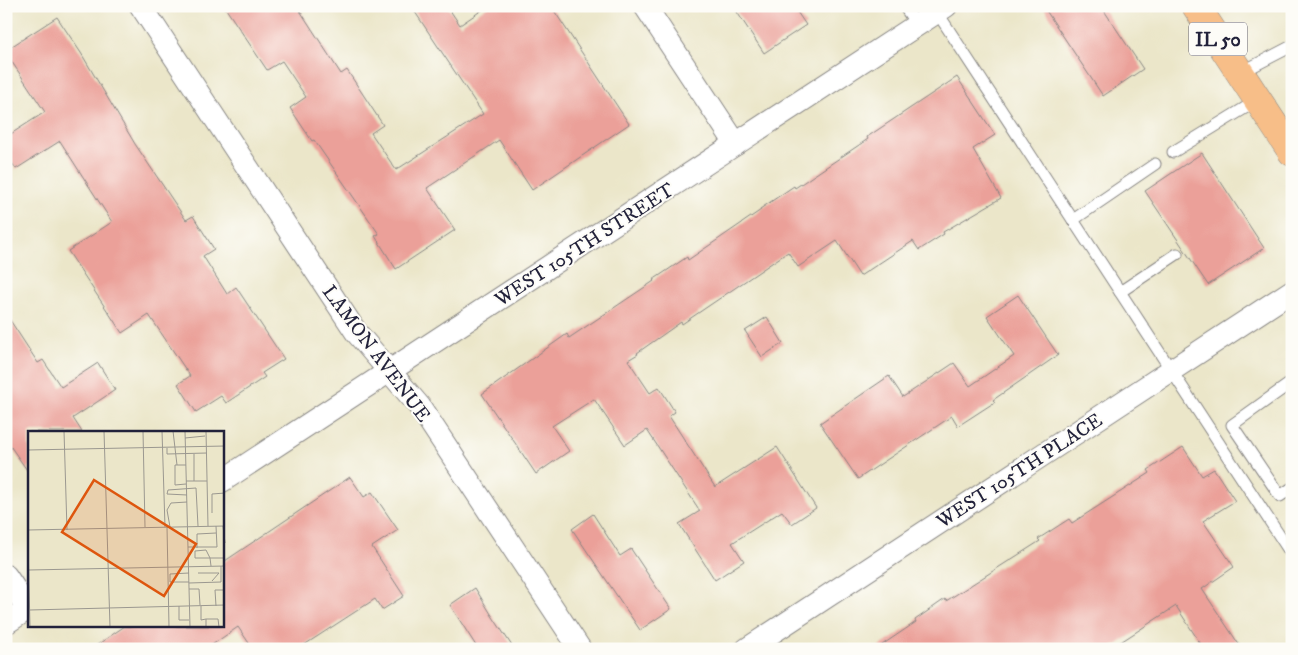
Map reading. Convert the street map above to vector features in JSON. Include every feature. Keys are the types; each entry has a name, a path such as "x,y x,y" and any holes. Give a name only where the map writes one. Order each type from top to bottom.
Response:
{"main road":[{"name":"IL 50","path":"1196,6 1292,152"}],"street":[{"name":"LAMON AVENUE","path":"141,6 356,332 420,407 580,649"},
{"path":"645,6 736,144"},
{"name":"WEST 105TH STREET","path":"224,480 942,9"},
{"name":"WEST 105TH PLACE","path":"746,649 1292,291"},
{"path":"6,576 28,608"},
{"path":"6,623 28,610"}],"lane":[{"path":"904,6 917,25"},
{"path":"942,9 1073,220 1292,555"},
{"path":"1240,73 1292,46"},
{"path":"1173,152 1258,100"},
{"path":"1073,220 1155,164"},
{"path":"1120,292 1177,254"},
{"path":"1292,382 1232,425 1280,496 1292,488"}],"building":[{"path":"224,6 297,6 341,74 347,70 383,125 371,133 396,170 483,114 411,6 447,6 460,25 488,6 551,6 629,124 532,190 499,140 427,188 455,230 396,269 375,236 379,234 290,108 306,97 282,61 267,70"},
{"path":"733,6 793,6 806,25 764,53"},
{"path":"1043,6 1101,6 1143,69 1103,96"},
{"path":"57,17 81,53 135,144 186,220 193,216 214,249 203,256 227,294 236,287 284,359 262,373 265,377 226,403 221,396 196,412 178,384 190,376 149,315 122,333 68,251 112,222 60,141 16,169 6,154 6,137 45,112 6,53 6,50"},
{"path":"957,77 995,135 973,149 1001,198 943,232 944,234 919,250 913,241 860,276 837,241 798,267 788,252 682,324 681,322 628,360 650,393 659,387 675,412 669,416 715,487 777,447 816,508 792,524 782,511 732,543 744,561 715,580 679,524 700,511 647,430 625,445 594,399 552,426 569,451 536,474 482,394 567,334 569,338 687,257 688,260 760,209 794,186 795,188"},
{"path":"1202,153 1264,248 1208,285 1145,191"},
{"path":"1018,295 1058,355 993,400 995,402 958,426 952,416 858,479 820,423 889,376 903,397 954,363 970,386 1014,356 987,316"},
{"path":"6,314 38,363 43,360 61,387 98,363 115,390 73,418 81,431 28,431 28,472 6,440"},
{"path":"767,317 783,343 762,357 745,331"},
{"path":"1183,447 1202,476 1214,469 1235,501 1203,521 1234,567 1202,589 1242,649 1204,649 1176,606 1110,649 876,649 916,622 915,620 945,599 946,601 1040,541 1038,539 1069,519 1072,523 1150,473 1148,470"},
{"path":"350,477 364,497 372,492 398,530 372,547 404,596 382,610 375,599 298,649 253,649 238,627 206,649 91,649 122,628 224,628 224,562"},
{"path":"593,514 620,556 631,549 671,609 640,630 572,529"},
{"path":"475,588 514,649 478,649 450,605"}]}
